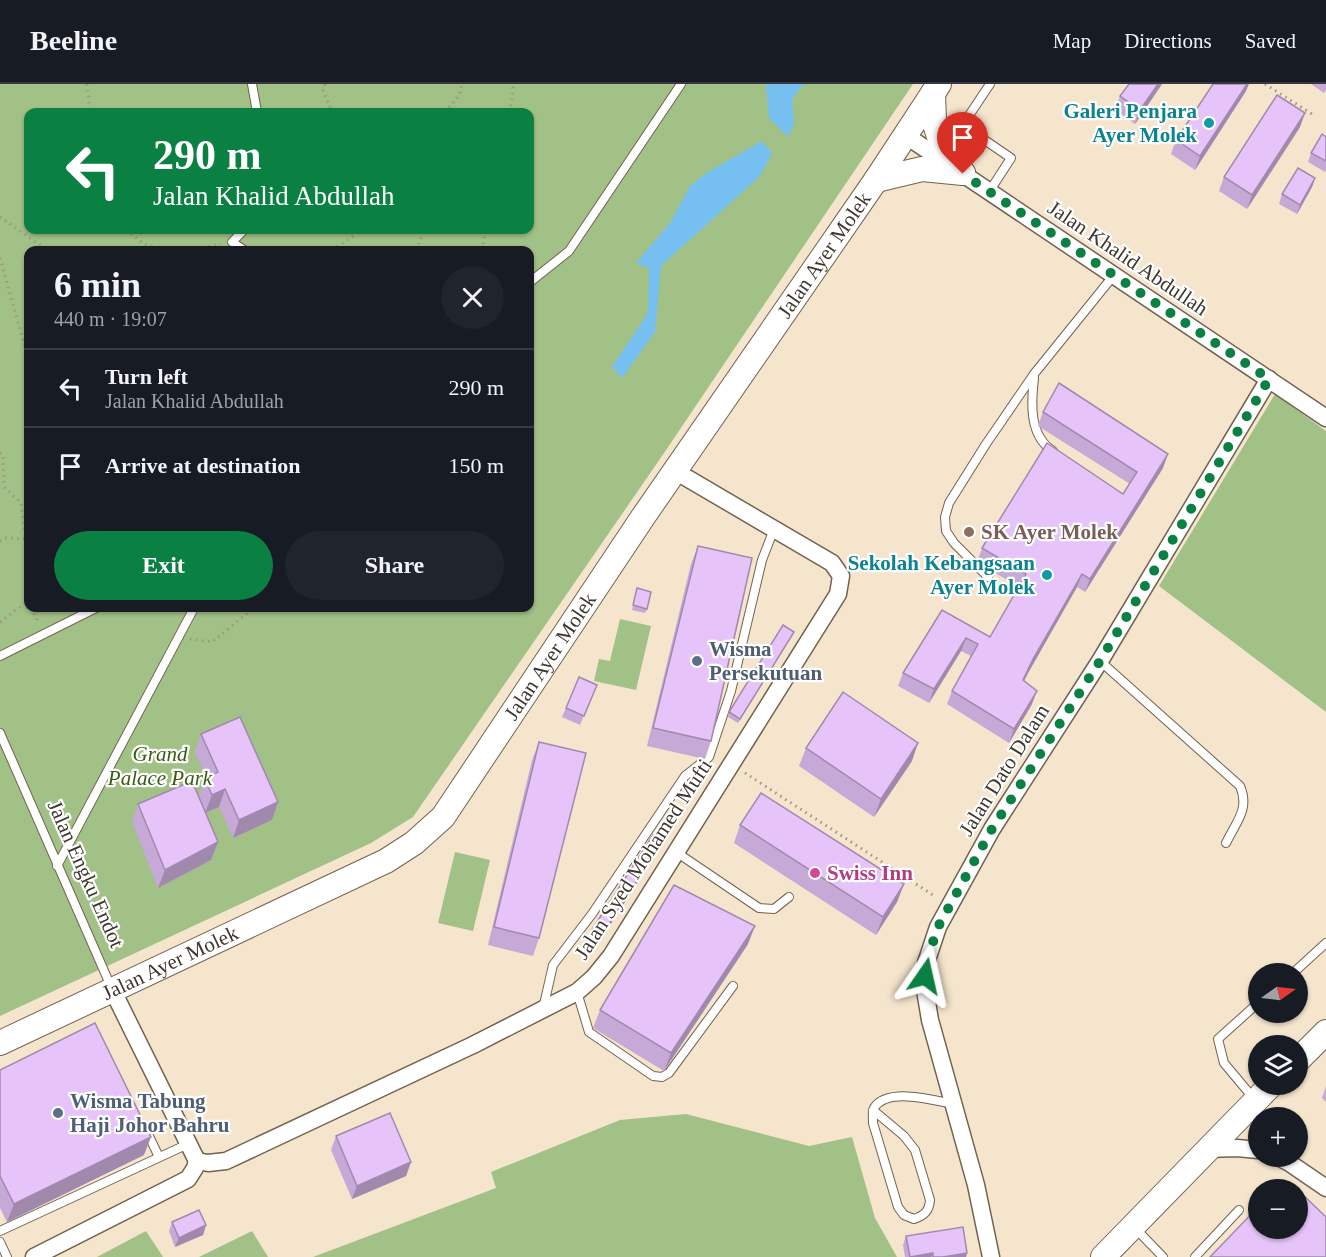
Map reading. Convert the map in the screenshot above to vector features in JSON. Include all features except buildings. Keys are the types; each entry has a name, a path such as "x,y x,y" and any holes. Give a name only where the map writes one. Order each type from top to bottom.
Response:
{"main road":[{"name":"Jalan Ayer Molek","path":"0,1043 386,861 421,836 442,817 936,89"},
{"path":"936,89 934,121 942,146 963,174"},
{"path":"876,180 922,169 963,174"},
{"path":"1308,1050 1326,1032"},
{"path":"1103,1257 1261,1095"}],"street":[{"name":"Jalan Khalid Abdullah","path":"905,135 1326,418"},
{"name":"Jalan Dato Dalam","path":"991,1257 976,1185 930,1020 925,990 926,963 938,927 992,829 1100,661 1269,379"},
{"name":"Jalan Syed Mohamed Mufti","path":"197,1161 208,1163 226,1161 410,1075 577,992 594,977 611,956 838,594 841,576 832,563 675,471"},
{"name":"Jalan Engku Endot","path":"112,989 197,1161"},
{"path":"1207,1149 1248,1149"},
{"path":"34,1257 188,1179 197,1161"},
{"path":"1293,1167 1326,1188"}],"lane":[{"path":"252,84 255,108"},
{"path":"534,279 569,251 681,84"},
{"path":"990,84 966,120 966,124 967,128 1011,158 990,192"},
{"path":"238,246 232,242 240,234"},
{"path":"988,577 954,543 946,531 945,517 949,503 1034,375 1114,275"},
{"path":"1034,375 1032,402 1037,434 1042,442 1057,454"},
{"path":"543,1009 553,965 592,914 685,776 710,757 730,691 762,560 774,528"},
{"path":"0,656 88,612"},
{"path":"57,866 192,612"},
{"path":"1100,661 1240,786 1245,806 1226,843"},
{"name":"Jalan Engku Endot","path":"0,733 112,989"},
{"path":"675,852 759,908 774,909 789,897"},
{"path":"1304,963 1326,943"},
{"path":"577,992 589,1032 653,1076 662,1077 669,1072 733,986"},
{"path":"1248,1012 1218,1039 1224,1063 1248,1080"},
{"path":"873,1110 904,1136 915,1150 930,1200 929,1209 923,1216 914,1219 904,1215 898,1207 873,1123 873,1110 880,1102 896,1097 915,1096 954,1104"},
{"path":"143,1125 159,1157"},
{"path":"0,1231 188,1144"},
{"path":"1195,1257 1239,1210"},
{"path":"1133,1226 1163,1257"},
{"path":"0,1242 7,1257"}],"path":[{"path":"87,84 90,108"},
{"path":"325,84 323,90 330,108"},
{"path":"448,108 459,96 462,84"},
{"path":"511,108 514,84"},
{"path":"1265,84 1312,114"},
{"path":"0,217 24,234"},
{"path":"24,234 41,246"},
{"path":"131,234 144,244 153,246"},
{"path":"338,246 357,234"},
{"path":"212,246 232,242"},
{"path":"0,258 24,344"},
{"path":"0,453 3,454 4,487 21,503 24,522"},
{"path":"0,541 4,538 24,541"},
{"path":"0,622 24,604"},
{"path":"33,612 44,634"},
{"path":"178,637 212,642 249,612"},
{"path":"731,764 950,906"}],"green space":[{"name":"Grand Palace Park","path":"0,84 913,84 662,456 413,817 371,843 0,1016"},
{"path":"1275,394 1326,431 1326,712 1159,586"},
{"path":"620,619 651,626 636,690 594,681 599,659 610,661"},
{"path":"455,852 490,860 473,931 438,923"},
{"path":"686,1114 809,1146 852,1137 875,1218 897,1257 313,1257 496,1188 491,1172 620,1120"},
{"path":"146,1231 163,1257 97,1257"},
{"path":"252,1231 268,1257 199,1257"}],"water":[{"path":"766,84 804,84 792,99 794,124 788,137 769,118"},
{"path":"762,141 772,153 760,176 661,266 655,332 622,378 612,367 648,313 649,268 636,263 670,223 690,186 708,172"}],"place":[{"name":"Galeri Penjara Ayer Molek","path":"1209,123"},
{"name":"SK Ayer Molek","path":"969,532"},
{"name":"Sekolah Kebangsaan Ayer Molek","path":"1047,575"},
{"name":"Wisma Persekutuan","path":"697,661"},
{"name":"Swiss Inn","path":"815,873"},
{"name":"Wisma Tabung Haji Johor Bahru","path":"58,1113"}],"route":[{"path":"925,976 926,963 938,927 992,829 1100,661 1269,379 963,174"}]}
